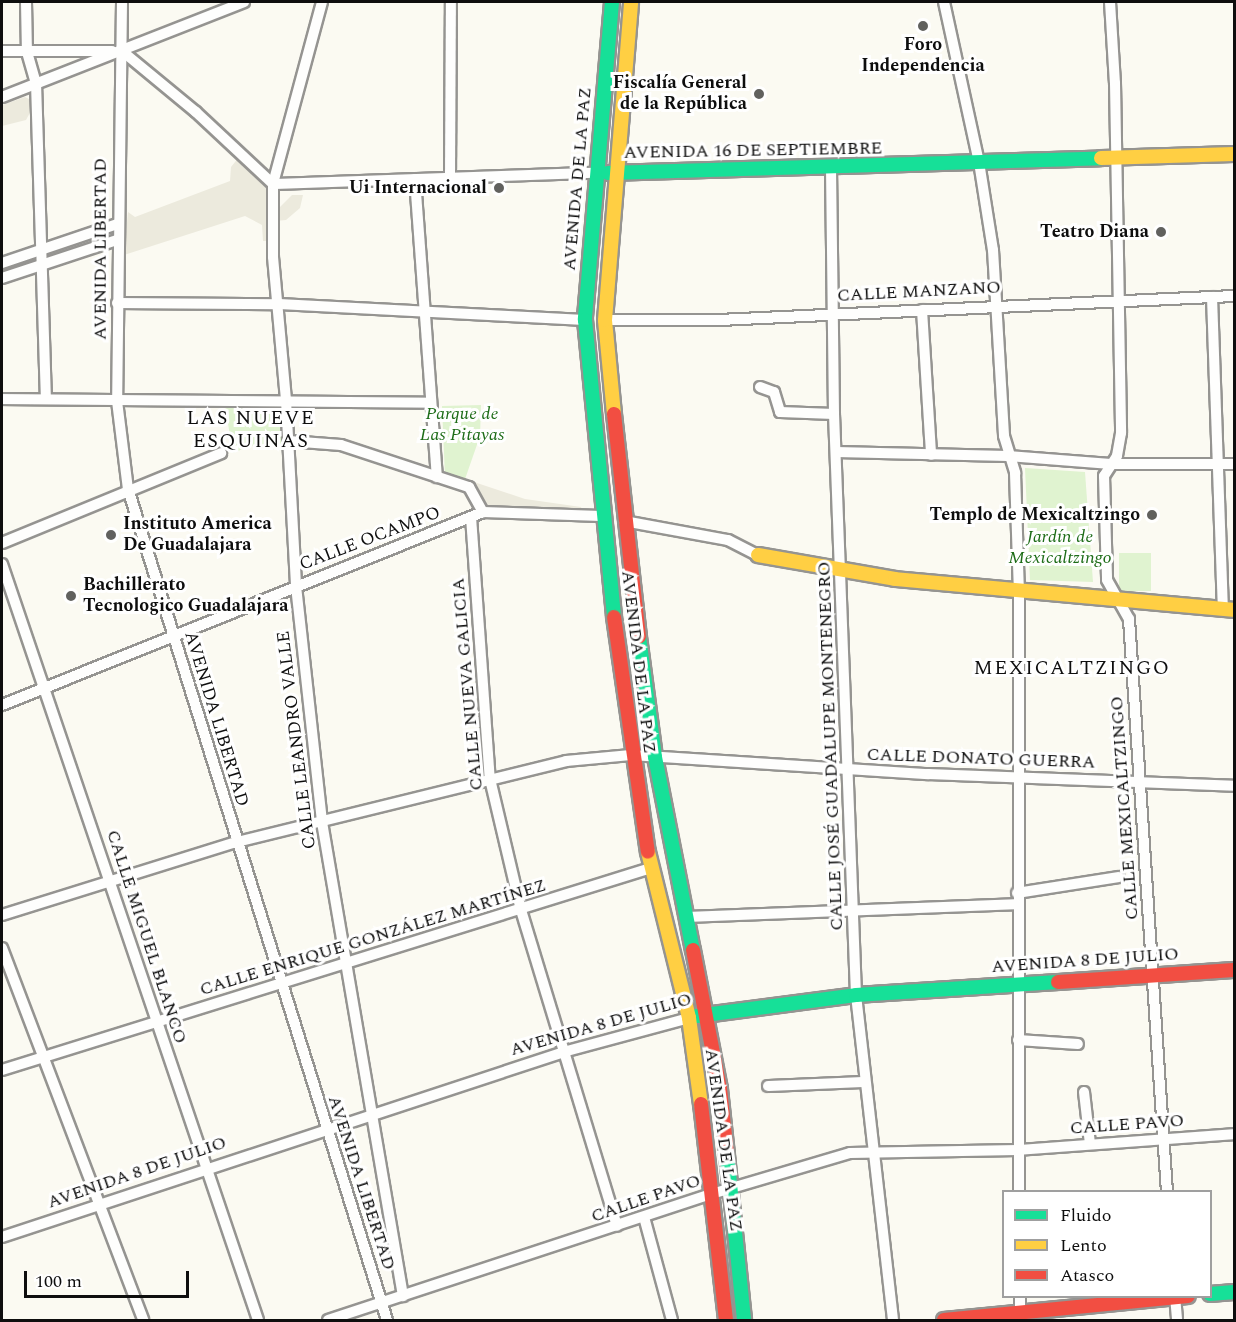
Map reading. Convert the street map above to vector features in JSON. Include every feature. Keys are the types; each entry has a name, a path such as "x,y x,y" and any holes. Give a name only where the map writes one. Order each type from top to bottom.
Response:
{"street":[{"path":"26,2 27,52 36,83 44,249 46,398"},
{"name":"AVENIDA LIBERTAD","path":"122,2 117,224 117,401 128,489 280,984 387,1320"},
{"path":"2,97 244,2"},
{"name":"CALLE LEANDRO VALLE","path":"322,2 273,184 273,257 279,304 289,441 296,586 322,822 344,964 403,1296"},
{"path":"450,177 451,2"},
{"name":"AVENIDA DE LA PAZ","path":"612,2 585,320 601,516 632,756 651,868 689,1018 714,1193 726,1320"},
{"name":"AVENIDA DE LA PAZ","path":"631,2 605,320 624,521 655,757 685,917 706,1012 732,1188 744,1320"},
{"path":"944,2 979,162 998,304 1004,436 1008,456 1015,473 1019,592 1017,899 1019,1190"},
{"name":"CALLE MEXICALTZINGO","path":"1110,2 1117,158 1121,433 1120,447 1104,476 1107,580 1129,619 1167,1190"},
{"path":"2,51 122,51 196,112 273,184"},
{"name":"AVENIDA 16 DE SEPTIEMBRE","path":"273,184 1234,154"},
{"name":"CALLE JOSÉ GUADALUPE MONTENEGRO","path":"831,168 834,414 842,572 856,995 871,1153 893,1320"},
{"path":"415,179 437,477"},
{"path":"2,263 117,224"},
{"path":"2,278 117,240"},
{"name":"CALLE MANZANO","path":"605,320 719,320 998,304 1234,296"},
{"path":"289,441 341,445 469,487 483,512 601,516 728,540 758,555 842,572 1019,592 1228,610 1218,464 1212,297"},
{"path":"117,303 279,304 585,320"},
{"path":"922,310 931,455"},
{"path":"760,387 774,392 780,412 834,414"},
{"path":"2,399 431,403"},
{"path":"836,452 1008,456 1111,464 1234,464"},
{"path":"2,543 128,489 221,453"},
{"name":"CALLE OCAMPO","path":"2,705 483,512"},
{"name":"CALLE NUEVA GALICIA","path":"471,517 490,778 521,910 567,1051 617,1226"},
{"name":"CALLE MIGUEL BLANCO","path":"2,564 112,881 157,1023 258,1320"},
{"name":"CALLE DONATO GUERRA","path":"490,778 566,761 632,756 848,770 1234,786"},
{"path":"2,915 237,842 490,778"},
{"name":"CALLE ENRIQUE GONZÁLEZ MARTÍNEZ","path":"2,1070 651,868"},
{"path":"685,917 852,912 1017,899 1119,877"},
{"path":"2,948 143,1320"},
{"name":"AVENIDA 8 DE JULIO","path":"2,1237 567,1051 706,1012 856,995 1234,970"},
{"path":"1018,1040 1078,1044"},
{"path":"768,1086 864,1082"},
{"path":"1084,1092 1090,1144"},
{"name":"CALLE PAVO","path":"328,1320 714,1193 839,1156 871,1153 1018,1150 1234,1134"},
{"path":"644,1217 672,1320"},
{"path":"1212,1294 1234,1292"},
{"path":"1020,1298 1020,1313"},
{"path":"944,1320 1169,1298"},
{"path":"1177,1320 1179,1298"}],"green space":[{"path":"279,405 283,445 250,446 233,453 225,406"},
{"name":"Parque de Las Pitayas","path":"481,405 480,436 464,482 445,476 442,406"},
{"name":"Jardín de Mexicaltzingo","path":"1025,468 1085,472 1093,582 1030,580"},
{"path":"1119,553 1151,553 1151,591 1119,591"}],"shaded area":[{"path":"25,97 31,100 32,109 26,120 2,126 2,105"},
{"path":"239,157 268,186 270,241 263,241 262,225 245,216 124,255 128,212 135,217 230,181 231,167"},
{"path":"292,195 303,195 300,208 286,220 275,221 280,207"},
{"path":"465,479 525,499 581,507 583,513 561,508 485,507"}],"traffic: fast":[{"path":"612,2 585,320 614,617"},
{"path":"608,173 1101,158"},
{"path":"639,637 655,757 693,950"},
{"path":"697,1016 856,995 1058,982"},
{"path":"727,1155 744,1320"},
{"path":"1212,1294 1234,1292"}],"traffic: slow":[{"path":"614,414 605,320 631,2"},
{"path":"1101,158 1234,154"},
{"path":"758,555 895,579 1234,610"},
{"path":"648,852 689,1018 701,1104"}],"traffic: jam":[{"path":"614,414 639,637"},
{"path":"614,617 648,852"},
{"path":"693,950 720,1089 727,1155"},
{"path":"1058,982 1234,970"},
{"path":"701,1104 726,1320"},
{"path":"944,1320 1168,1298"}],"place":[{"name":"Foro Independencia","path":"923,26"},
{"name":"Fiscalía General de la República","path":"759,94"},
{"name":"Ui Internacional","path":"499,188"},
{"name":"Teatro Diana","path":"1161,232"},
{"name":"Templo de Mexicaltzingo","path":"1152,515"},
{"name":"Instituto America De Guadalajara","path":"111,535"},
{"name":"Bachillerato Tecnologico Guadalajara","path":"71,596"}],"district":[{"name":"LAS NUEVE ESQUINAS","path":"251,430"},
{"name":"MEXICALTZINGO","path":"1072,668"}]}
